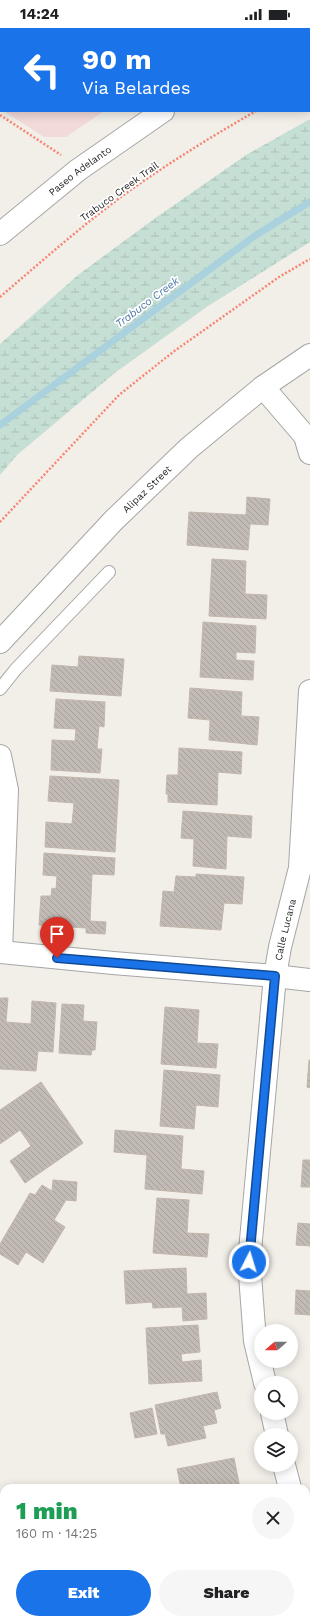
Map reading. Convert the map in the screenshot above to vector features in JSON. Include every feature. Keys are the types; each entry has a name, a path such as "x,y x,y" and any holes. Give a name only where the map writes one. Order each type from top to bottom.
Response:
{"street":[{"name":"Paseo Adelanto","path":"0,234 78,170 162,112"},
{"name":"Alipaz Street","path":"0,642 114,520 189,448 263,387 310,355"},
{"path":"263,387 305,436 310,453"},
{"name":"Calle Lucana","path":"263,1376 255,1341 249,1262 275,976 280,947 300,868 310,691"},
{"path":"0,756 7,790 0,952 310,980"},
{"path":"286,1472 289,1484"}],"lane":[{"path":"0,689 16,669 109,572"}],"path":[{"name":"Trabuco Creek Trail","path":"0,297 82,228 132,189 254,112"},
{"path":"0,115 62,156 78,170"},
{"path":"0,522 119,395 186,344 279,277 310,259"}],"shaded area":[{"path":"6,112 103,112 66,137 44,137"}],"green space":[{"path":"310,119 310,242 208,306 116,372 17,455 0,475 0,344 78,275 154,219 246,155"}],"building":[{"path":"247,497 270,499 268,525 250,524 248,550 187,545 189,512 246,515"},
{"path":"212,559 246,561 245,594 267,595 266,619 209,616"},
{"path":"203,622 256,626 255,653 236,652 236,660 254,661 253,680 200,677"},
{"path":"79,656 124,659 121,696 50,691 52,665 78,667"},
{"path":"190,688 242,692 241,716 259,717 257,745 209,740 210,720 188,718"},
{"path":"56,699 105,702 104,727 99,726 97,749 102,749 100,773 51,770 52,740 75,741 76,729 54,728"},
{"path":"179,748 242,752 241,774 218,772 217,805 168,802 168,794 166,794 167,775 178,775"},
{"path":"50,776 119,780 115,852 45,847 46,822 72,824 74,803 48,801"},
{"path":"183,811 252,816 251,838 227,836 226,869 193,866 194,839 181,838"},
{"path":"44,853 115,858 114,875 92,874 90,921 106,922 105,934 86,933 86,928 39,925 41,896 51,896 52,888 56,889 57,876 43,875"},
{"path":"196,874 244,877 242,904 224,903 221,930 160,926 163,891 174,892 176,876 196,877"},
{"path":"0,998 8,998 6,1022 31,1024 32,1001 56,1003 53,1052 38,1051 36,1071 0,1069"},
{"path":"62,1004 84,1005 83,1021 97,1022 95,1050 92,1050 91,1055 59,1053"},
{"path":"165,1007 199,1010 197,1043 218,1044 216,1068 161,1064"},
{"path":"310,1060 310,1088 307,1087"},
{"path":"164,1070 220,1075 218,1107 196,1105 194,1129 160,1126"},
{"path":"41,1082 83,1143 25,1183 10,1161 31,1146 20,1130 0,1144 0,1110"},
{"path":"115,1130 183,1136 181,1169 204,1171 202,1194 145,1189 147,1155 114,1152"},
{"path":"303,1160 310,1160 310,1187 301,1187"},
{"path":"53,1180 77,1182 76,1201 66,1200 54,1220 65,1227 43,1263 26,1252 18,1265 0,1254 0,1244 30,1193 35,1195 42,1185 52,1191"},
{"path":"157,1198 189,1200 187,1233 209,1234 207,1257 153,1253"},
{"path":"298,1223 310,1224 310,1246 296,1245"},
{"path":"186,1268 187,1294 206,1293 207,1319 183,1321 182,1307 153,1308 152,1302 126,1304 124,1271"},
{"path":"296,1290 310,1291 310,1315 295,1314"},
{"path":"198,1325 200,1352 181,1354 182,1362 201,1360 202,1381 149,1384 146,1328"},
{"path":"217,1392 221,1408 214,1410 217,1423 203,1426 206,1438 168,1446 165,1434 161,1434 155,1405"},
{"path":"152,1408 157,1434 135,1438 130,1413"},
{"path":"234,1458 239,1484 180,1484 177,1469"}],"waterway":[{"name":"Trabuco Creek","path":"0,425 256,235 310,202"}],"route":[{"path":"57,958 275,976 249,1262"}]}
